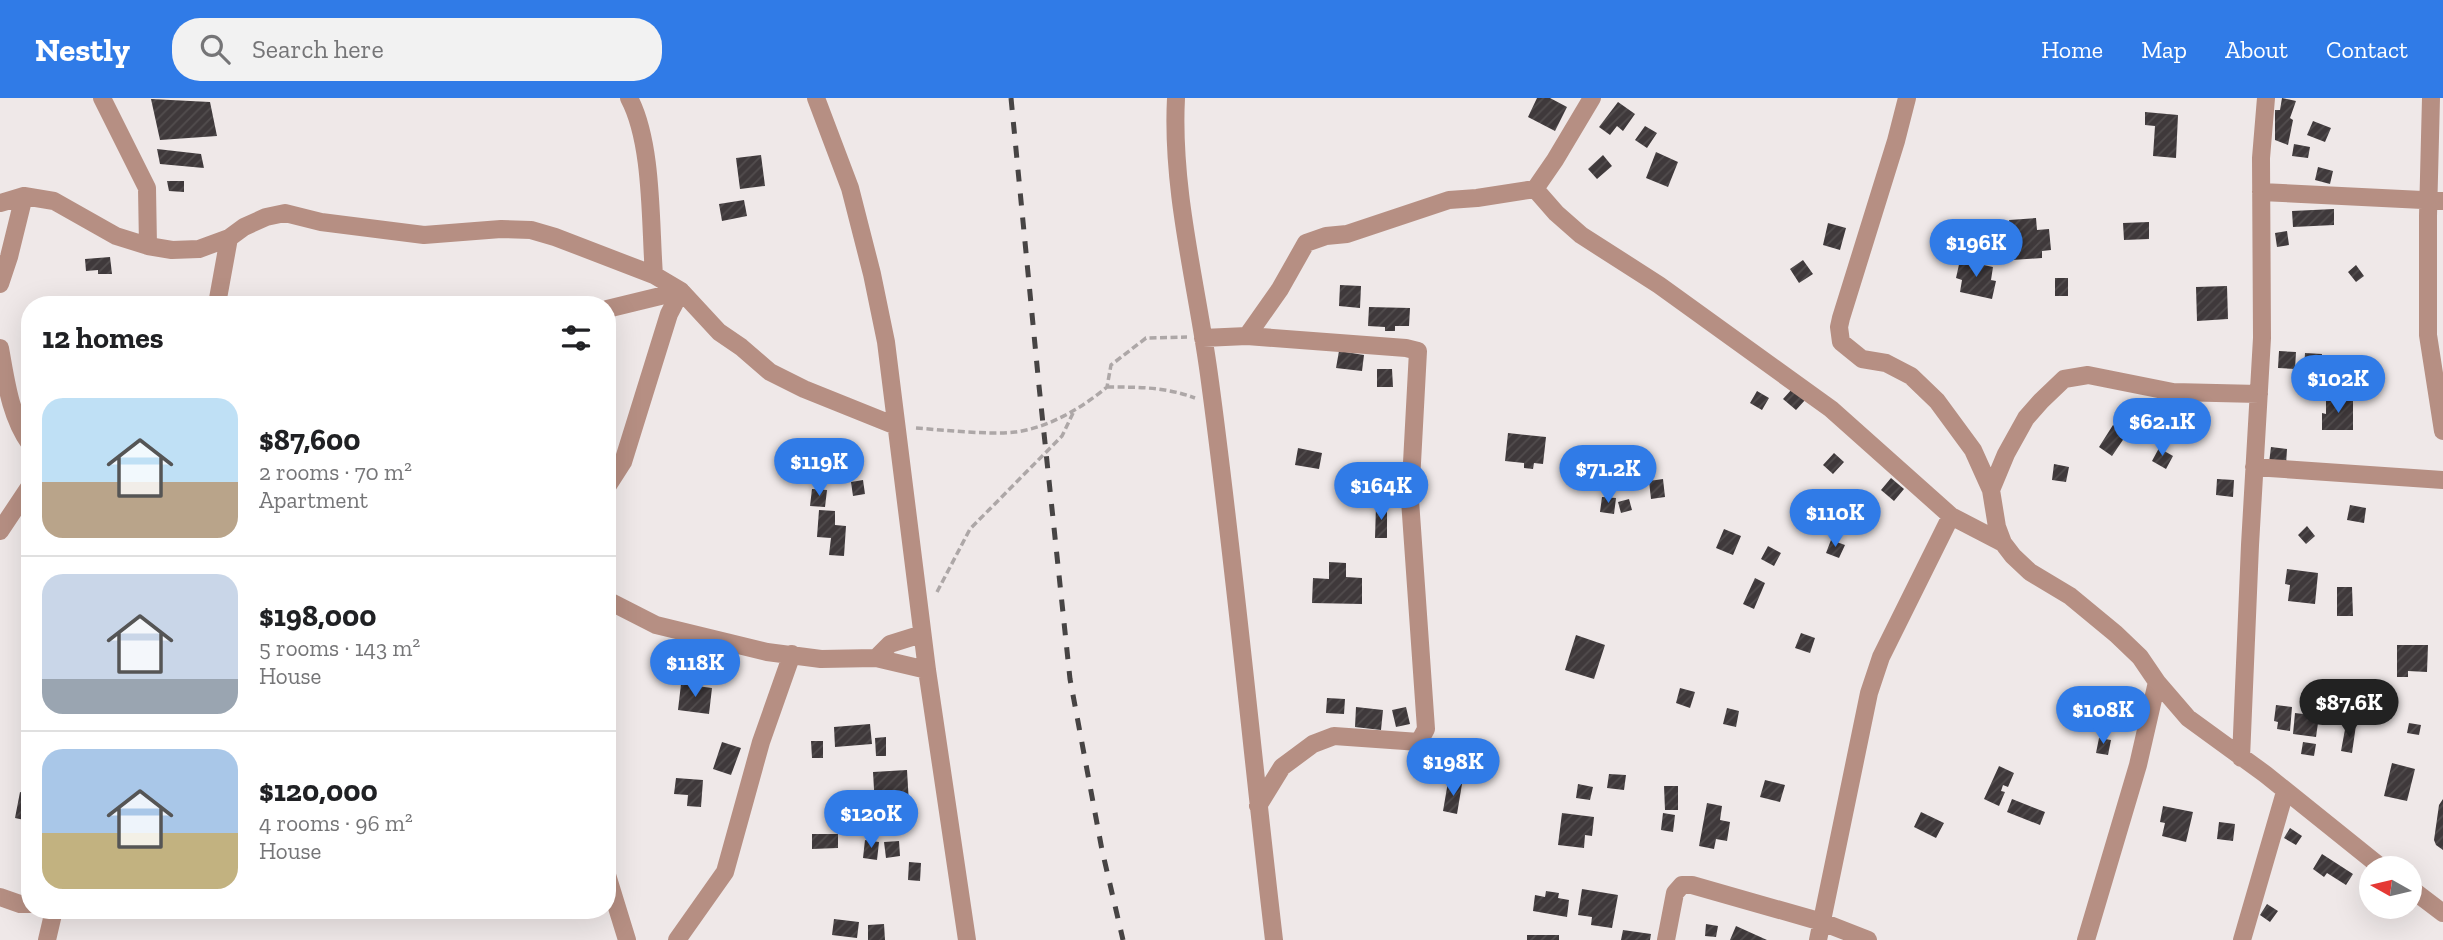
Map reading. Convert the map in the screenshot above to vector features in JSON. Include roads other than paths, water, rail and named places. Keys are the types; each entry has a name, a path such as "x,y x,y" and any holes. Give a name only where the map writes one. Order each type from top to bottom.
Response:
{"street":[{"path":"102,98 147,188 148,246"},
{"path":"629,98 638,115 645,149 654,275"},
{"path":"816,98 850,188 886,342 922,634 967,940"},
{"path":"1176,98 1175,122 1181,195 1213,404 1274,940"},
{"path":"1247,336 1280,289 1306,243 1326,236 1347,234 1449,200 1535,189 1592,98"},
{"path":"1907,98 1839,327 1841,342 1862,359 1886,363 1911,376 1937,401 1973,450 1991,490 1997,527 2003,543 2013,556 2030,572 2070,596 2116,634 2140,657 2188,718 2367,856"},
{"path":"2241,758 2262,338 2261,158 2266,98"},
{"path":"2431,98 2436,201 2428,335 2437,355 2443,431"},
{"path":"1535,189 1556,213 1581,235 1659,285 1831,410 1951,516 2003,543"},
{"path":"2261,192 2436,201"},
{"path":"0,284 24,196"},
{"path":"0,203 24,196 54,201 116,236 172,250 199,249 229,238 244,227 266,217 285,213 321,222 425,235 501,229 531,230 654,275 681,291 719,332 770,372 804,389 896,426"},
{"path":"218,296 229,238"},
{"path":"616,307 681,291"},
{"path":"616,472 623,461 669,314 681,291"},
{"path":"1203,338 1247,336 1418,351 1410,500 1426,729 1419,742 1334,736 1313,744 1282,767 1258,806"},
{"path":"0,348 12,407 21,430"},
{"path":"1991,490 2006,454 2026,418 2064,379 2088,375 2173,391 2259,394"},
{"path":"2255,467 2443,480"},
{"path":"0,531 21,500"},
{"path":"1818,940 1869,693 1881,657 1951,516"},
{"path":"616,605 656,625 767,652 821,659 876,658 927,670"},
{"path":"876,658 890,644 922,634"},
{"path":"677,940 724,872 761,742 792,654"},
{"path":"2086,940 2138,765 2157,682"},
{"path":"2242,940 2286,792"},
{"path":"1666,940 1675,893 1682,885 1692,885 1822,922 1868,940"},
{"path":"0,897 21,904"},
{"path":"2422,897 2443,913"},
{"path":"616,904 627,940"},
{"path":"47,940 52,919"}],"railway":[{"path":"1011,98 1070,679 1102,850 1123,940"}]}
